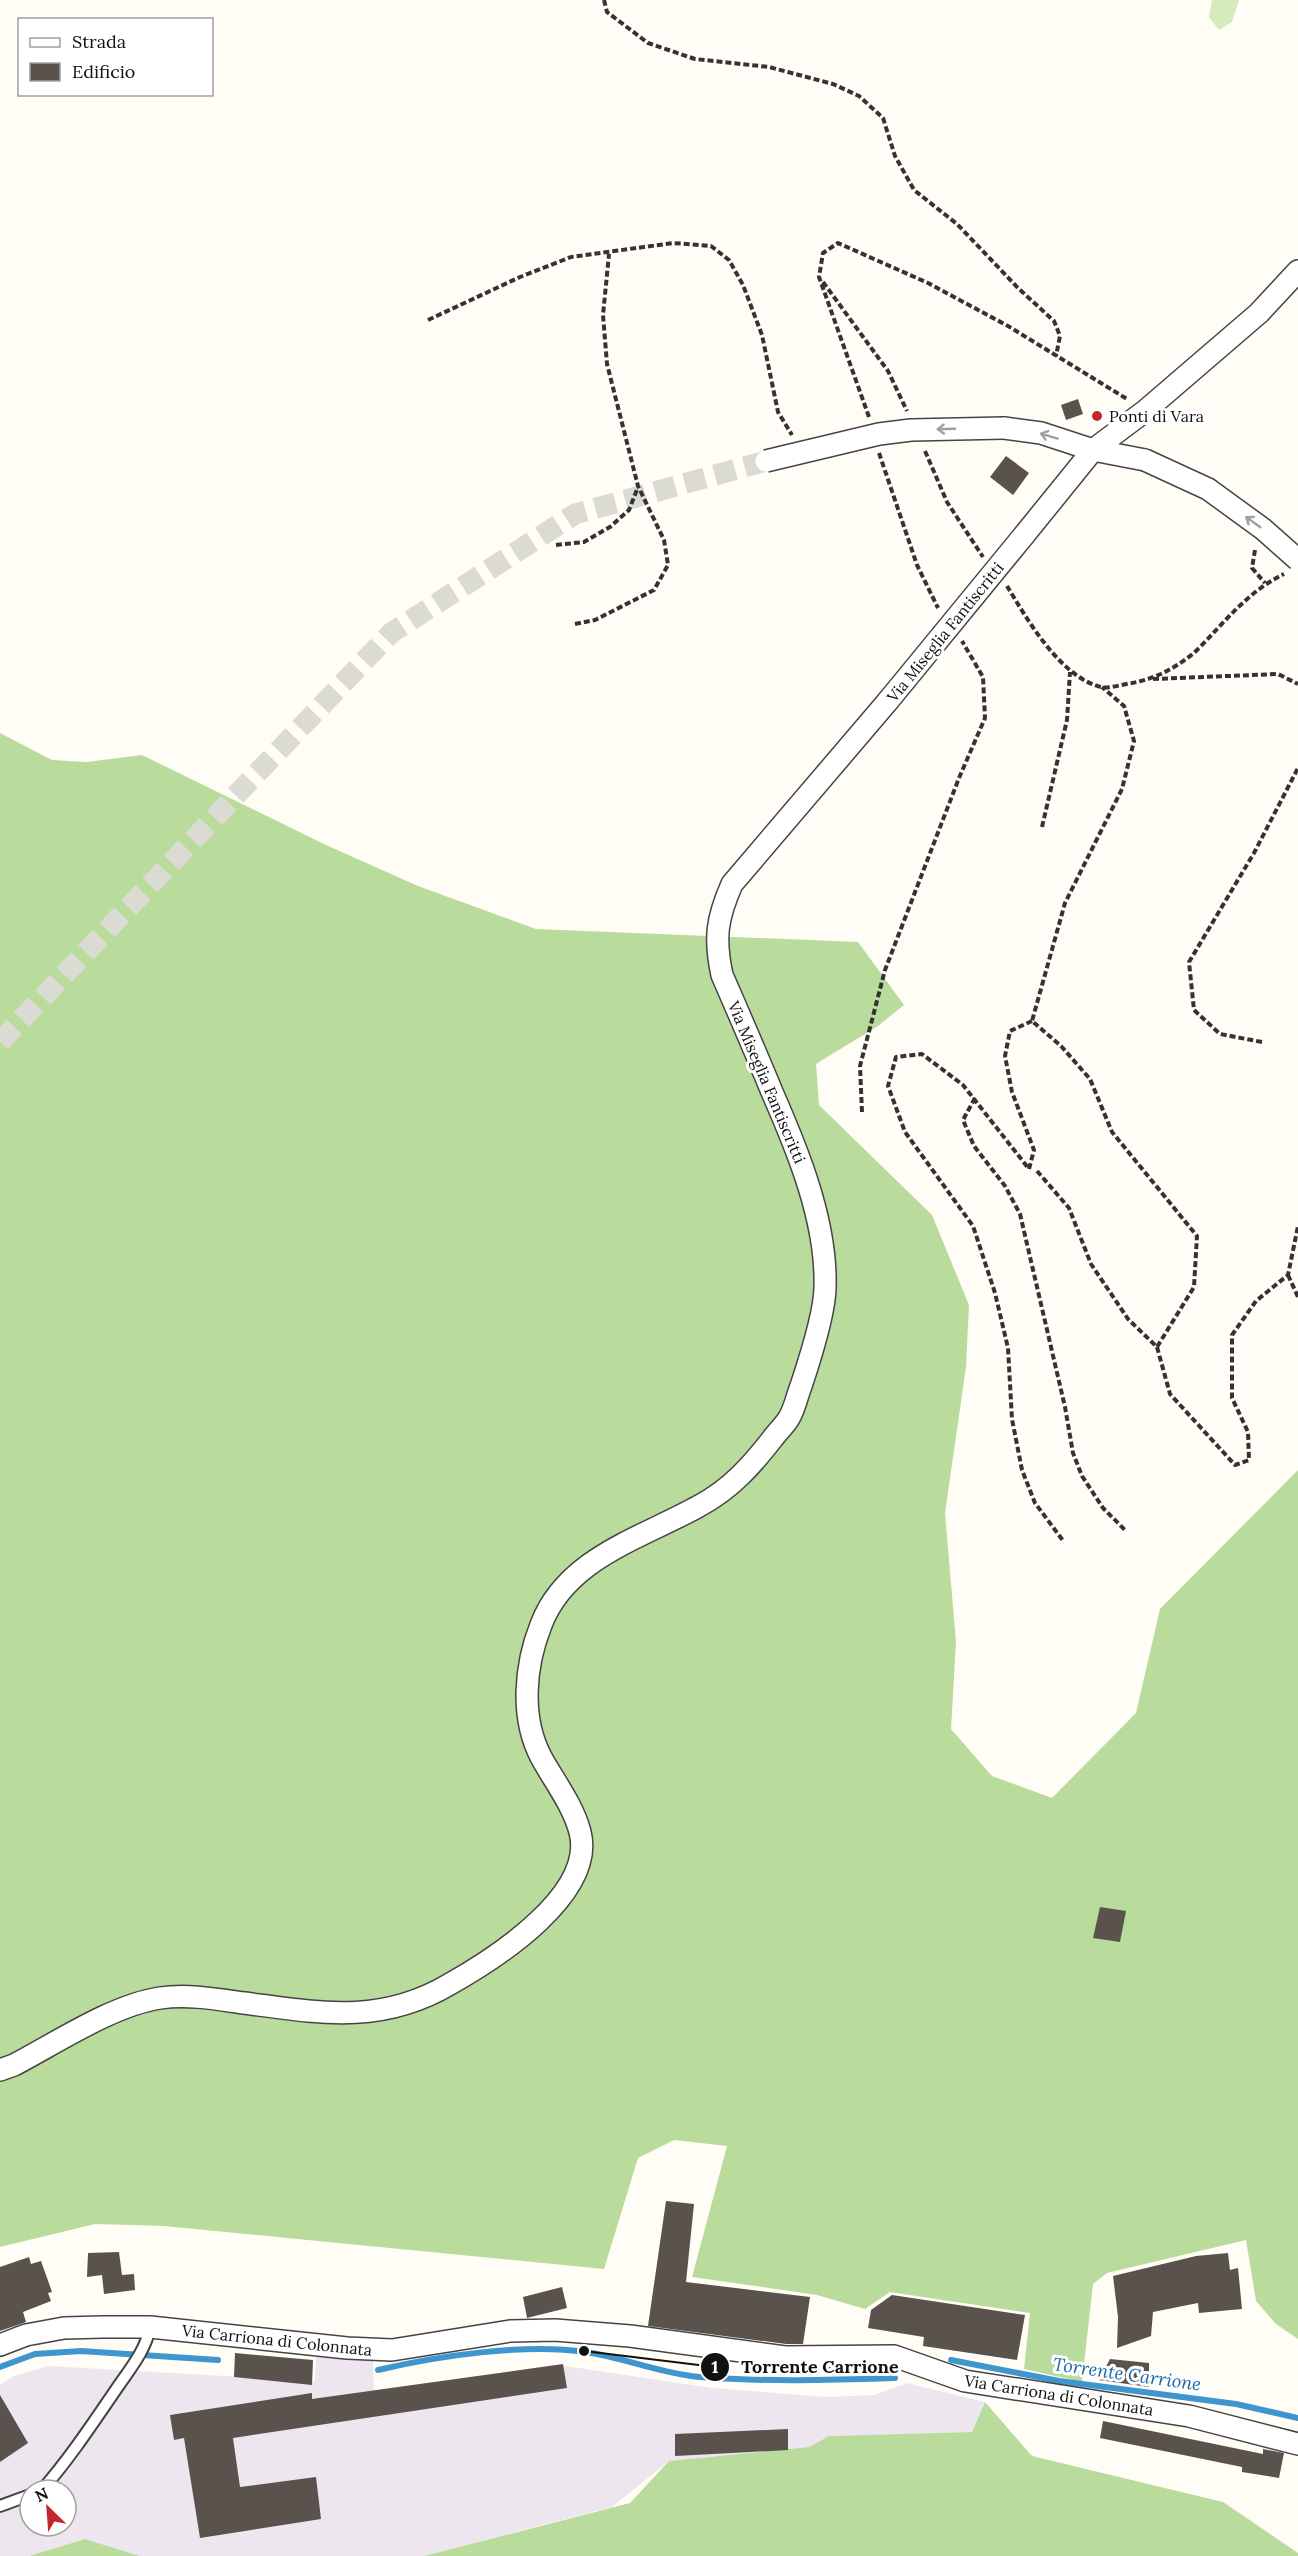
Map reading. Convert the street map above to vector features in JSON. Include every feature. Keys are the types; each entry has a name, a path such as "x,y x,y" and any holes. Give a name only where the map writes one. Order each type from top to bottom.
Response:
{"street":[{"name":"Via Miseglia Fantiscritti","path":"0,2070 14,2065 117,2011 158,1998 198,1996 309,2011 351,2013 378,2012 417,2001 450,1985 514,1943 570,1886 581,1858 580,1833 566,1801 538,1751 528,1717 528,1680 534,1641 546,1610 565,1584 592,1562 703,1504 744,1475 790,1417 808,1366 826,1289 819,1227 799,1154 722,975 717,951 717,926 722,906 732,884 888,701 1093,450 1145,411 1259,313 1298,271"},
{"path":"766,460 879,434 911,430 1004,428 1041,433 1093,450 1145,460 1208,489 1263,529 1298,560"},
{"name":"Via Carriona di Colonnata","path":"0,2345 26,2335 64,2328 392,2350 510,2331 555,2330 630,2336 785,2357 894,2356 965,2381 1189,2416 1298,2444"}],"lane":[{"path":"53,2478 64,2466 132,2366 149,2334"},
{"path":"0,2506 18,2499"}],"path":[{"path":"604,0 607,12 648,43 695,59 769,67 833,84 859,96 883,118 895,156 914,190 957,224 1018,288 1054,321 1060,336 1056,356"},
{"path":"428,320 571,257 609,254 673,243 711,246 729,260 742,285 762,335 778,412 790,434 808,450"},
{"path":"872,425 819,277 822,253 838,243 928,283 1008,326 1145,411"},
{"path":"575,624 595,620 654,590 668,565 664,540 638,486 607,364 603,315 609,254"},
{"path":"876,445 917,565 943,617"},
{"path":"556,545 584,542 610,527 628,510 638,486"},
{"path":"862,1112 860,1066 885,970 959,778 986,718 983,677 960,638"},
{"path":"1042,827 1067,720 1070,672"},
{"path":"1153,680 1278,674 1298,684"},
{"path":"1032,1022 1065,903 1122,789 1134,741 1124,706 1101,687"},
{"path":"1262,1042 1220,1034 1194,1010 1189,962 1254,852 1298,768"},
{"path":"1032,1022 1010,1031 1005,1056 1012,1092 1034,1150 1029,1169 963,1084 922,1054 896,1057 888,1086 905,1132 974,1226 995,1293 1008,1348 1012,1419 1022,1470 1035,1503 1064,1542"},
{"path":"1032,1022 1061,1046 1090,1079 1112,1132 1197,1236 1194,1287 1157,1347"},
{"path":"975,1098 963,1120 974,1146 1005,1185 1020,1214 1076,1461 1082,1476 1103,1508 1125,1530"},
{"path":"1037,1171 1069,1208 1091,1263 1128,1319 1157,1347 1170,1394 1235,1465 1249,1460 1248,1432 1232,1398 1232,1335 1256,1300 1288,1275"},
{"path":"1298,1226 1288,1275 1298,1297"}],"shaded area":[{"path":"316,2356 373,2360 374,2390 559,2365 712,2388 828,2397 874,2395 907,2383 985,2402 972,2432 829,2436 809,2447 669,2461 612,2507 424,2556 140,2556 85,2539 29,2556 0,2556 0,2385 14,2376 48,2366 315,2381"}],"green space":[{"path":"1212,0 1239,0 1232,22 1219,30 1209,17"},
{"path":"0,733 52,760 87,762 142,755 326,845 418,886 536,929 858,942 904,1005 878,1026 816,1064 819,1105 932,1215 969,1305 966,1367 945,1513 956,1642 951,1729 992,1776 1052,1798 1136,1713 1160,1609 1298,1470 1298,2339 1276,2324 1256,2301 1246,2240 1107,2273 1093,2284 1082,2382 1024,2369 1030,2313 890,2292 865,2309 817,2295 692,2277 727,2146 674,2140 638,2158 604,2269 164,2226 95,2224 0,2247"},
{"path":"985,2402 1032,2456 1223,2502 1298,2553 1298,2556 424,2556 630,2503 669,2461 809,2447 829,2436 972,2432"},
{"path":"85,2539 140,2556 29,2556"}],"building":[{"path":"1078,399 1083,414 1066,420 1061,405"},
{"path":"1006,456 1029,473 1013,495 990,477"},
{"path":"1100,1907 1126,1911 1120,1942 1093,1938"},
{"path":"666,2201 694,2204 686,2282 810,2297 803,2344 786,2344 648,2326"},
{"path":"119,2252 122,2275 134,2274 135,2290 104,2294 102,2275 87,2277 88,2253"},
{"path":"1228,2253 1230,2270 1238,2268 1242,2309 1199,2313 1198,2303 1153,2312 1151,2336 1117,2348 1118,2317 1113,2276 1196,2256"},
{"path":"29,2257 31,2264 41,2261 52,2292 48,2293 51,2301 23,2312 26,2322 0,2331 0,2267"},
{"path":"562,2287 567,2308 527,2318 523,2297"},
{"path":"892,2295 1025,2315 1017,2360 923,2346 924,2337 868,2328 871,2310"},
{"path":"235,2353 313,2360 312,2385 234,2377"},
{"path":"1110,2359 1149,2363 1149,2387 1099,2380"},
{"path":"563,2364 567,2388 233,2438 240,2487 316,2477 321,2519 200,2538 184,2438 174,2440 170,2415 312,2393 312,2399"},
{"path":"0,2395 28,2443 0,2462"},
{"path":"1103,2421 1263,2454 1263,2449 1284,2453 1279,2478 1242,2472 1242,2467 1100,2438"},
{"path":"788,2429 788,2450 675,2456 675,2434"}],"waterway":[{"name":"Torrente Carrione","path":"378,2370 481,2352 536,2349 599,2354 671,2373 724,2379 895,2378"},
{"name":"Torrente Carrione","path":"0,2367 35,2354 81,2351 218,2360"},
{"name":"Torrente Carrione","path":"951,2360 1059,2381 1236,2404 1298,2418"}],"tunnel":[{"path":"0,1042 391,633 575,514 766,461"}],"place":[{"name":"Ponti di Vara","path":"1097,416"},
{"name":"Torrente Carrione","path":"584,2351"}]}
